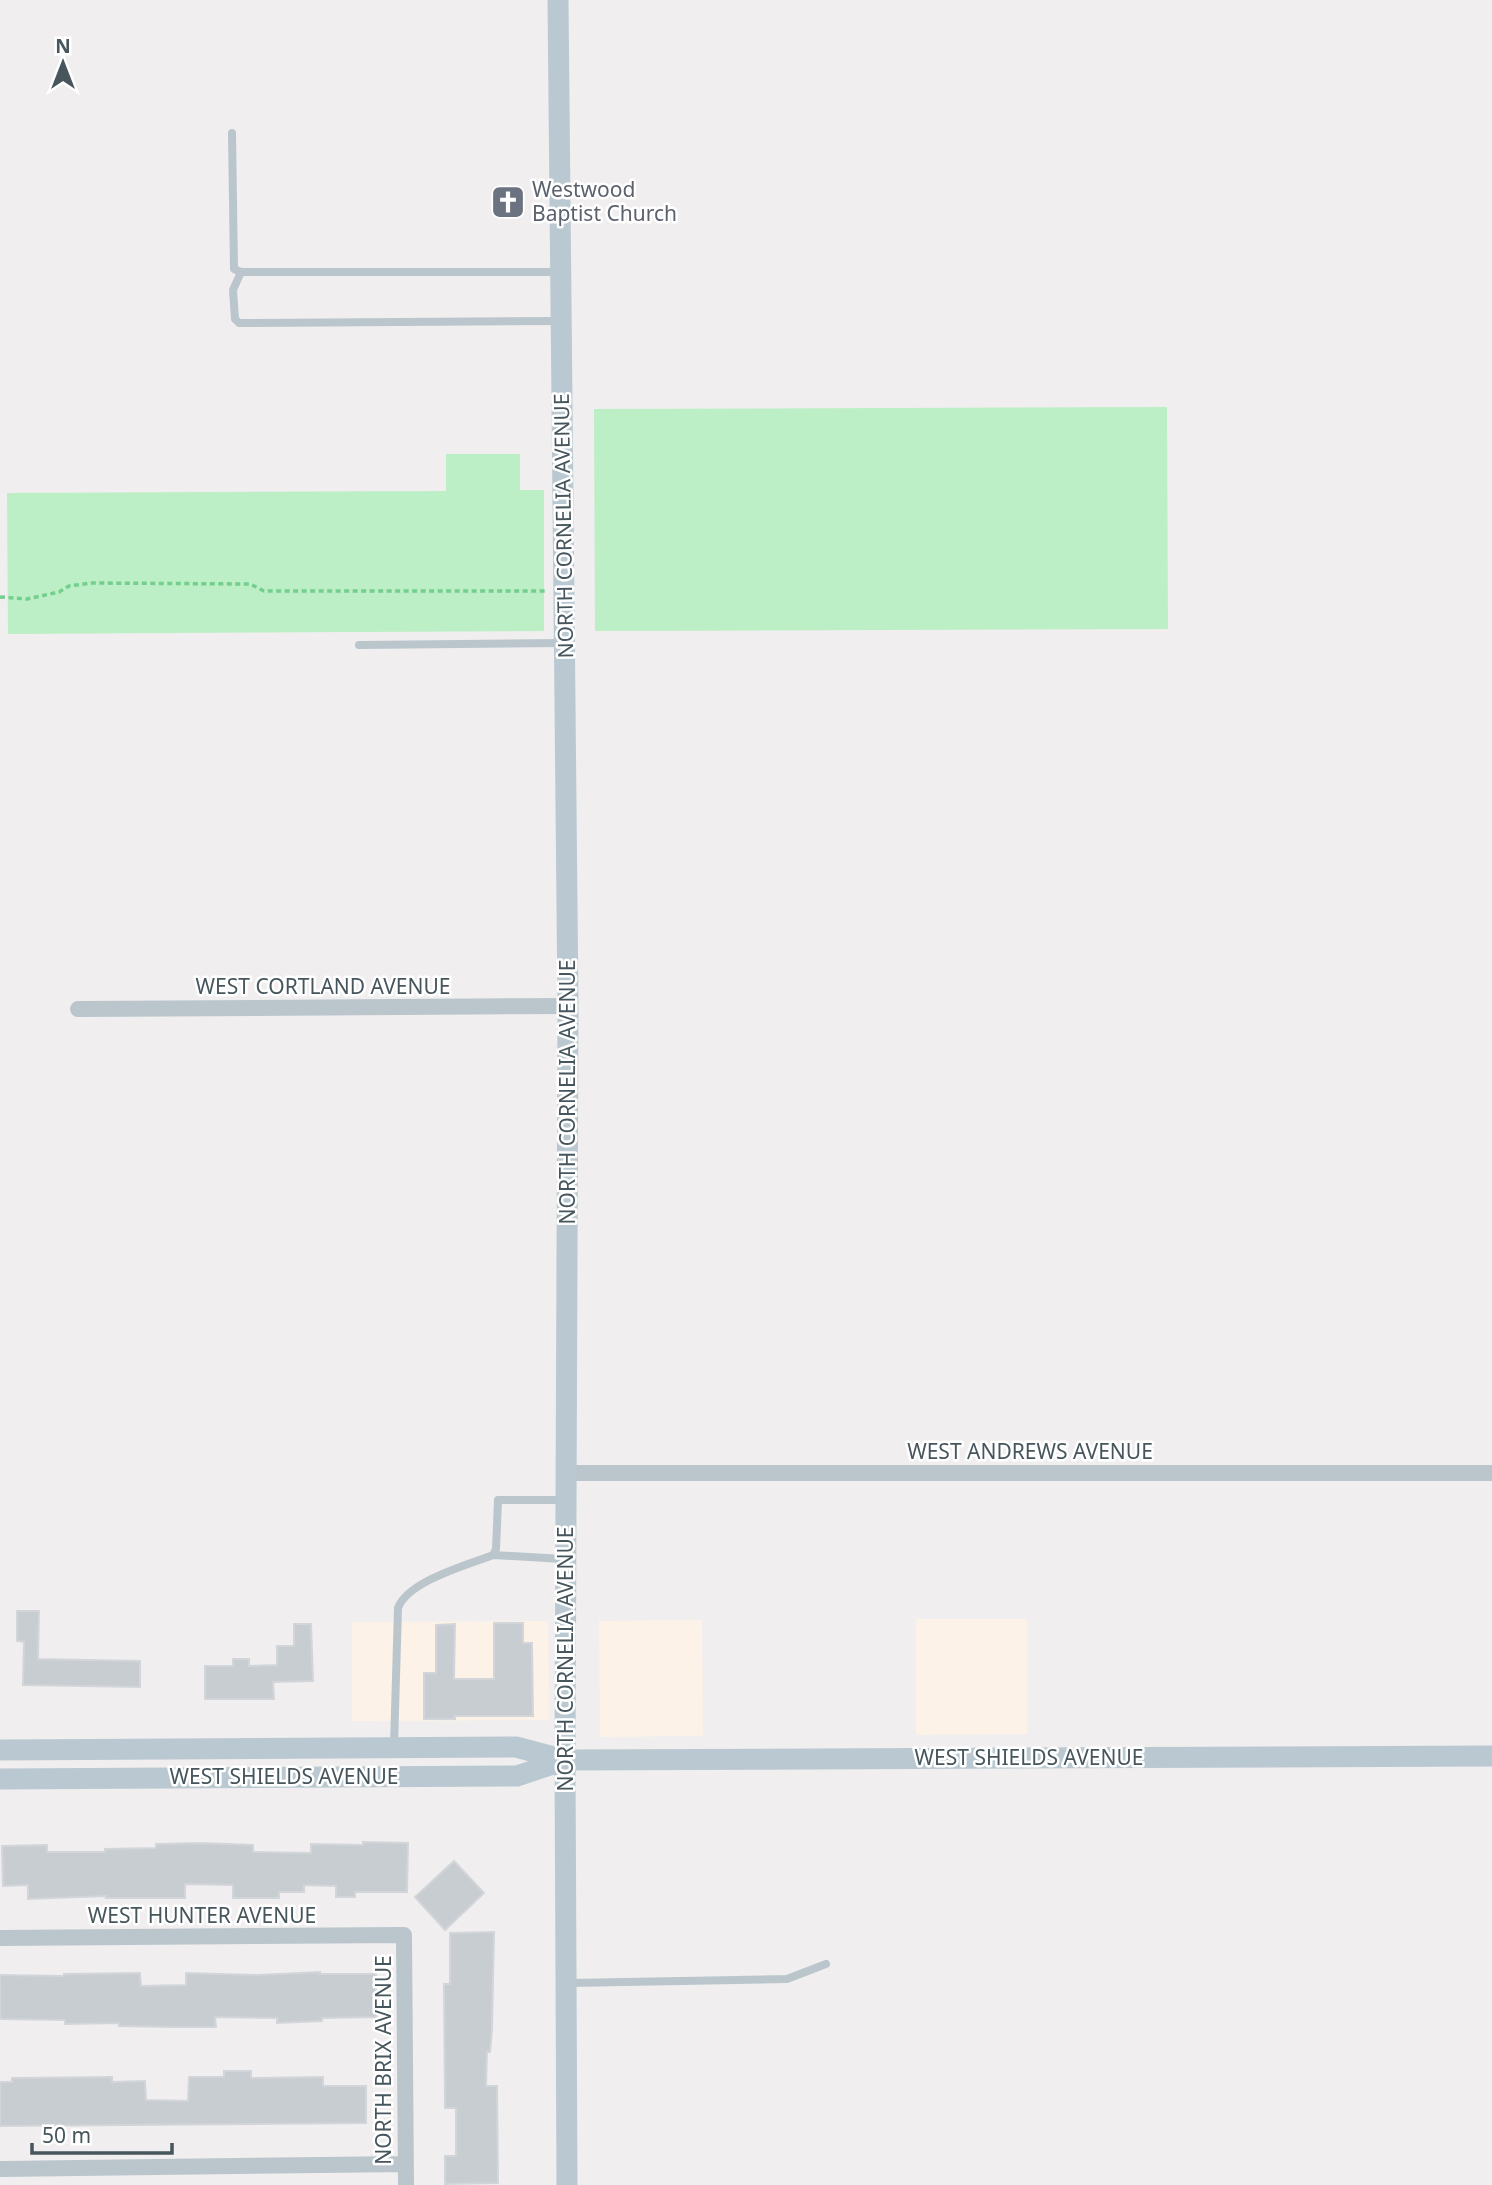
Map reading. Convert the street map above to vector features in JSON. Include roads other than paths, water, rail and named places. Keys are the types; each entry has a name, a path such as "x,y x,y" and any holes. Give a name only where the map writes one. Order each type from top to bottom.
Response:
{"street":[{"name":"NORTH CORNELIA AVENUE","path":"558,0 568,1006 565,1760 567,2185"},
{"name":"WEST CORTLAND AVENUE","path":"78,1009 568,1006"},
{"name":"WEST ANDREWS AVENUE","path":"567,1473 1492,1473"},
{"name":"WEST SHIELDS AVENUE","path":"0,1750 516,1747 565,1760 1492,1756"},
{"name":"WEST SHIELDS AVENUE","path":"0,1779 517,1776 565,1760"},
{"name":"WEST HUNTER AVENUE","path":"0,1938 404,1936"},
{"name":"NORTH BRIX AVENUE","path":"404,1936 406,2185"},
{"path":"8,2174 406,2164"}],"lane":[{"path":"232,133 234,269 241,272 561,272"},
{"path":"241,272 233,290 235,319 239,323 561,321"},
{"path":"359,645 565,643"},
{"path":"493,1555 496,1549 498,1500 567,1500"},
{"path":"393,1748 398,1608 401,1598 443,1574 493,1555 567,1559"},
{"path":"566,1983 787,1979 827,1964"}],"place":[{"name":"Westwood Baptist Church","path":"508,202"}]}
